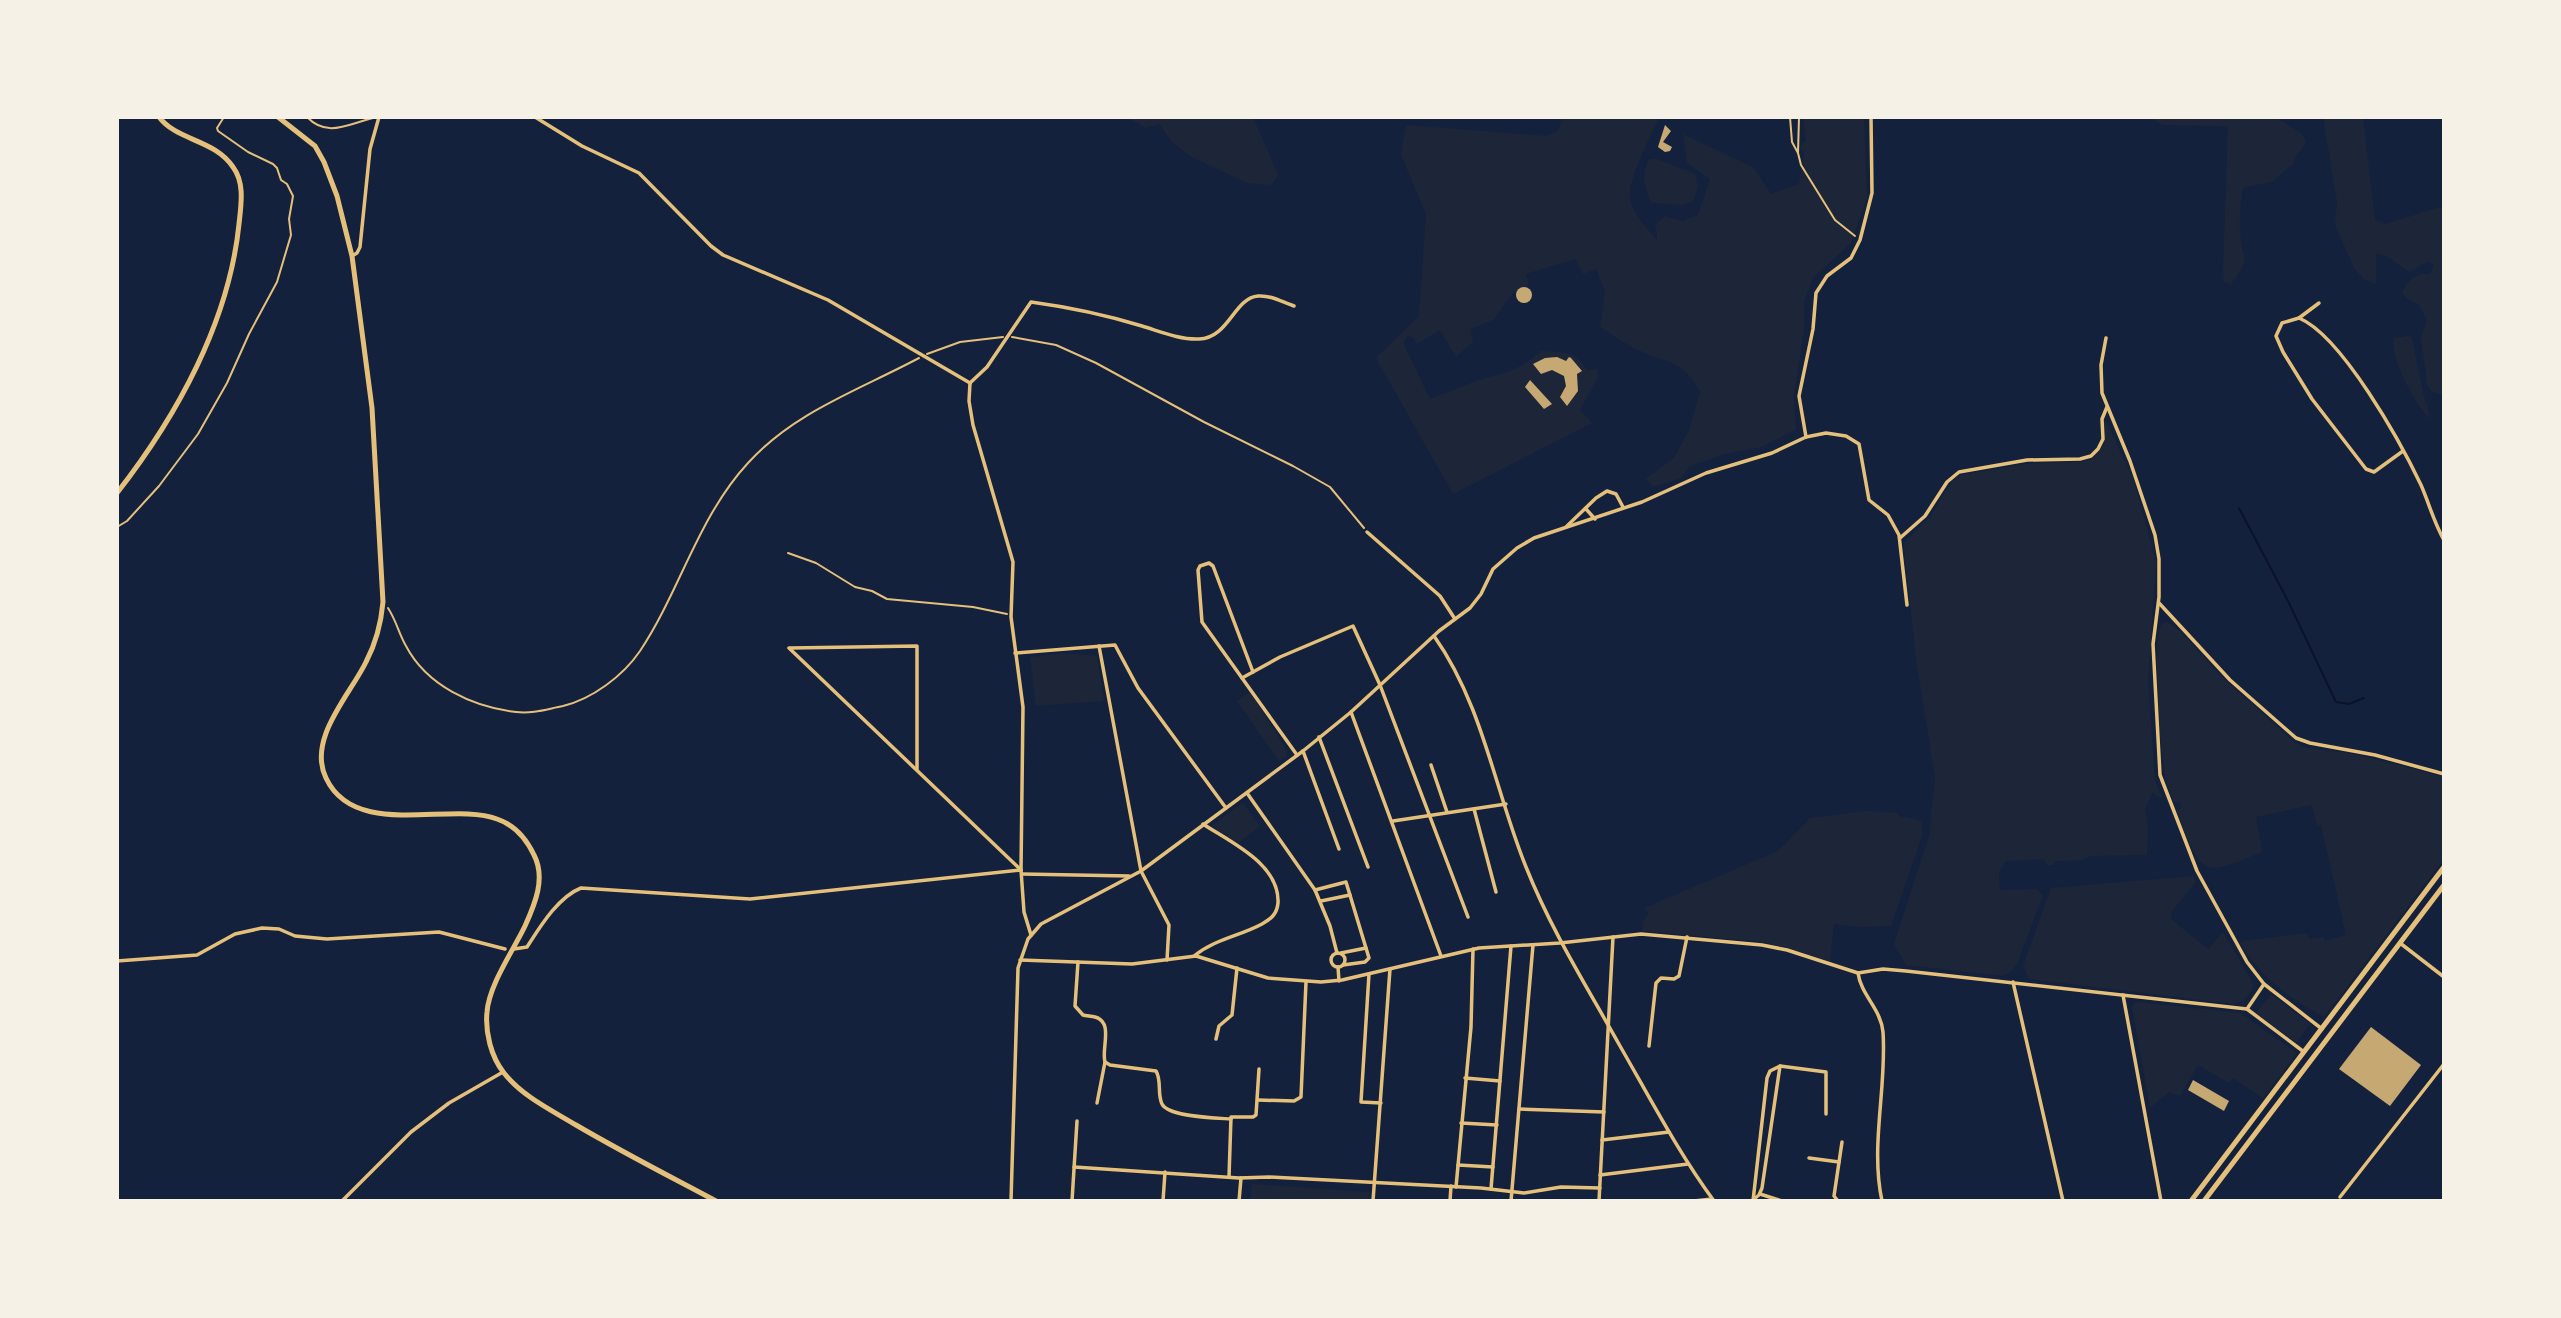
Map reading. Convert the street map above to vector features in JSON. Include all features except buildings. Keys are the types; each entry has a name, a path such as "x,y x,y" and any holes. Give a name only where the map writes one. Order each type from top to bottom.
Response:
{"main road":[{"path":"117,493 164,426 207,340 226,294 239,224 241,191 234,167 211,146 170,128 159,117"},
{"path":"278,117 308,140 324,162 337,196 352,256 372,399 383,602 377,638 324,740 321,761 325,777 344,799 370,811 403,816 487,816 507,823 517,830 535,856 539,876 534,906 492,993 487,1012 489,1041 503,1072 521,1090 554,1112 716,1201"},
{"path":"2191,1201 2444,867"},
{"path":"2204,1201 2444,885"}],"street":[{"path":"352,256 357,253 359,247 370,149 377,117"},
{"path":"535,117 578,144 642,175 723,255 823,298 970,383"},
{"path":"1806,437 1799,393 1813,329 1816,293 1827,276 1851,258 1860,240 1872,197 1871,117"},
{"path":"1031,935 1024,910 1021,872 1023,707 1011,615 1012,556 973,425 969,401 970,383 987,368 1031,302 1080,310 1185,338 1199,339 1217,332 1242,304 1254,296 1270,297 1294,306"},
{"path":"2319,303 2300,318 2282,323 2276,340 2312,399 2367,471 2373,472 2403,451"},
{"path":"2300,318 2320,331 2337,350 2372,400 2422,487 2444,540"},
{"path":"2106,338 2100,378 2107,407 2130,461 2157,543 2160,567 2159,603 2153,644 2160,775 2200,878 2244,958 2264,984 2322,1029"},
{"path":"1900,538 1925,516 1947,482 1962,471 2027,460 2078,459 2091,456 2103,439 2102,419 2107,407"},
{"path":"1011,1201 1016,1004 1020,960 1031,935 1050,919 1141,871 1303,751 1351,712 1434,636 1475,604 1492,571 1517,548 1531,540 1642,502 1706,473 1768,454 1806,437 1836,433 1857,443 1861,450 1869,499 1890,518 1900,538 1907,605"},
{"path":"1565,528 1598,496 1609,491 1616,494 1623,507"},
{"path":"1586,509 1595,519"},
{"path":"1367,532 1440,596 1455,619"},
{"path":"1253,671 1213,566 1200,566 1198,570 1202,622 1297,755"},
{"path":"2159,603 2227,677 2296,738 2375,755 2444,774"},
{"path":"1242,678 1280,657 1353,626 1380,685 1468,917"},
{"path":"1434,636 1462,684 1506,804 1524,864 1560,943 1688,1164 1713,1200"},
{"path":"1015,653 1115,645 1138,688 1226,808"},
{"path":"917,769 917,646 789,648 1021,872"},
{"path":"1099,646 1141,871 1169,925 1167,960"},
{"path":"1351,712 1441,956"},
{"path":"1319,737 1368,867"},
{"path":"1303,751 1339,849"},
{"path":"1431,765 1447,813"},
{"path":"1247,793 1315,890 1339,953 1345,959 1340,966 1339,981"},
{"path":"1393,821 1506,804"},
{"path":"1474,809 1496,892"},
{"path":"1020,960 1132,964 1194,956 1227,936 1270,919 1276,912 1278,903 1272,880 1264,867 1203,824"},
{"path":"514,949 527,947 540,925 569,896 581,888 760,898 1021,872 1131,876"},
{"path":"1315,890 1346,882 1350,895 1366,948 1369,958 1367,961 1340,966 1331,961 1333,954 1366,948"},
{"path":"1320,901 1350,895"},
{"path":"117,961 197,955 235,934 262,928 279,929 295,936 327,939 439,932 505,949"},
{"path":"1194,956 1268,978 1306,982 1339,981 1474,949 1645,934 1687,937 1772,947 1858,973 1883,969 2246,1009 2304,1052"},
{"path":"1599,1201 1613,937"},
{"path":"1649,1046 1656,983 1661,978 1674,979 1679,976 1687,937"},
{"path":"2400,943 2444,977"},
{"path":"1511,1201 1533,945"},
{"path":"1491,1189 1511,946"},
{"path":"1450,1201 1458,1165 1471,1027 1474,949"},
{"path":"1078,962 1075,1006 1083,1015 1095,1017 1102,1022 1106,1035 1103,1055 1105,1062 1097,1103"},
{"path":"1216,1038 1219,1026 1231,1015 1237,968"},
{"path":"1373,1201 1390,969"},
{"path":"1858,973 1859,984 1877,1010 1883,1032 1878,1167 1882,1201"},
{"path":"1369,974 1361,1102 1381,1103"},
{"path":"1258,1100 1294,1101 1301,1097 1306,982"},
{"path":"2013,982 2063,1201"},
{"path":"2246,1009 2264,984"},
{"path":"2123,995 2161,1201"},
{"path":"1105,1062 1156,1072 1159,1076 1161,1102 1167,1109 1196,1117 1255,1117 1259,1069"},
{"path":"2340,1197 2444,1064"},
{"path":"1754,1200 1760,1194 1780,1066"},
{"path":"1754,1200 1767,1076 1772,1069 1780,1066 1827,1073 1826,1114"},
{"path":"342,1201 407,1135 450,1103 503,1072"},
{"path":"1465,1078 1500,1080"},
{"path":"1519,1109 1604,1112"},
{"path":"1229,1177 1231,1118"},
{"path":"1072,1200 1077,1121"},
{"path":"1461,1123 1497,1125"},
{"path":"1602,1140 1670,1132"},
{"path":"1838,1201 1834,1196 1842,1142"},
{"path":"1809,1158 1839,1162"},
{"path":"1600,1175 1688,1164"},
{"path":"1458,1165 1493,1167"},
{"path":"1074,1167 1241,1178 1374,1182 1491,1189 1512,1193 1561,1187 1600,1188"},
{"path":"1163,1201 1165,1172"},
{"path":"1239,1201 1241,1178"},
{"path":"1760,1194 1782,1201"},
{"path":"1694,1201 1713,1200"}],"lane":[{"path":"1072,1200 1084,1201"}],"path":[{"path":"117,527 127,521 159,486 198,435 277,282 291,235 291,190 281,180 273,164 248,152 218,131 217,128 224,117"},
{"path":"307,117 319,128 331,129 377,117"},
{"path":"1790,117 1792,142 1801,165 1835,219 1860,240"},
{"path":"1798,153 1799,117"},
{"path":"383,602 390,611 406,648 428,674 451,691 490,707 520,713 537,712 575,702 616,677 639,652 713,511 733,479 768,442 818,408 923,355 960,342 1007,337 1056,345 1103,366 1204,422 1300,469 1334,491 1367,532"},
{"path":"788,553 816,563 855,587 872,591 887,599 973,607 1011,615"}],"shaded area":[{"path":"1126,117 1253,117 1278,175 1272,185 1247,183 1190,156 1171,141 1159,124 1146,128"},
{"path":"1562,117 1653,117 1658,120 1639,162 1630,195 1636,213 1657,240 1656,224 1665,216 1683,221 1698,215 1710,179 1687,163 1683,134 1754,168 1771,194 1799,184 1804,153 1800,147 1806,140 1803,117 1864,117 1867,198 1851,243 1813,278 1804,301 1804,329 1794,396 1796,430 1761,447 1725,454 1690,466 1681,478 1653,487 1646,479 1674,458 1689,430 1700,392 1680,367 1633,348 1600,327 1605,291 1596,269 1583,274 1575,259 1526,274 1529,284 1512,294 1493,320 1470,329 1473,342 1456,357 1440,330 1417,344 1414,338 1408,336 1403,343 1430,399 1508,372 1525,364 1540,351 1567,353 1578,359 1587,370 1597,369 1598,377 1580,410 1592,423 1453,494 1376,358 1419,316 1426,214 1401,155 1406,125 1546,136 1558,131"},
{"path":"2150,117 2275,117 2301,133 2306,141 2294,163 2272,182 2245,187 2242,191 2240,227 2244,263 2231,284 2224,282 2223,271 2228,128 2162,125"},
{"path":"2323,117 2363,117 2375,220 2385,224 2444,206 2444,395 2432,392 2427,385 2421,336 2427,320 2419,305 2406,298 2402,292 2413,278 2430,274 2434,265 2427,262 2409,272 2388,257 2376,253 2376,284 2365,280 2354,268 2335,225 2337,202"},
{"path":"1650,159 1657,159 1695,174 1698,187 1693,201 1684,205 1650,201 1644,174"},
{"path":"2394,338 2412,338 2431,419 2418,404 2395,356"},
{"path":"2106,420 2134,481 2156,562 2148,681 2155,781 2162,797 2157,797 2153,792 2145,809 2148,828 2147,855 2090,856 2082,860 2056,861 2053,865 2047,865 2043,859 2006,861 1999,872 2000,890 2036,889 2043,895 2018,962 2012,971 2003,976 1906,965 1894,944 1929,836 1935,777 1916,659 1905,542 1929,518 1953,480 1961,475 2027,464 2092,459 2104,445"},
{"path":"2167,622 2179,630 2222,677 2294,742 2303,747 2354,754 2444,777 2444,859 2324,1017 2277,986 2257,967 2240,943 2306,933 2310,939 2324,937 2325,941 2346,935 2321,825 2317,825 2312,805 2256,817 2262,852 2233,864 2214,868 2201,862 2190,845 2177,810 2180,809 2181,803 2173,801 2165,775 2159,721 2157,650 2162,623"},
{"path":"1064,653 1097,656 1104,701 1036,706 1030,657"},
{"path":"1250,692 1287,751 1286,757 1279,761 1237,701"},
{"path":"1243,803 1260,826 1238,843 1211,826"},
{"path":"1866,811 1898,813 1899,816 1922,821 1922,836 1891,926 1834,924 1830,961 1764,942 1642,931 1643,921 1649,913 1644,908 1778,851 1810,818"},
{"path":"2193,876 2196,882 2172,911 2171,919 2208,949 2223,932 2253,983 2250,994 2241,1001 2234,1004 2029,979 2023,966 2051,888"},
{"path":"2271,994 2310,1024 2296,1043 2256,1013"},
{"path":"2138,1002 2240,1013 2297,1053 2263,1098 2233,1078 2229,1083 2198,1065 2180,1096 2169,1092 2150,1108 2132,1007"},
{"path":"1252,1184 1369,1192 1369,1201 1250,1201"}],"waterway":[{"path":"2239,508 2288,601 2336,702 2349,704 2364,698"}]}
